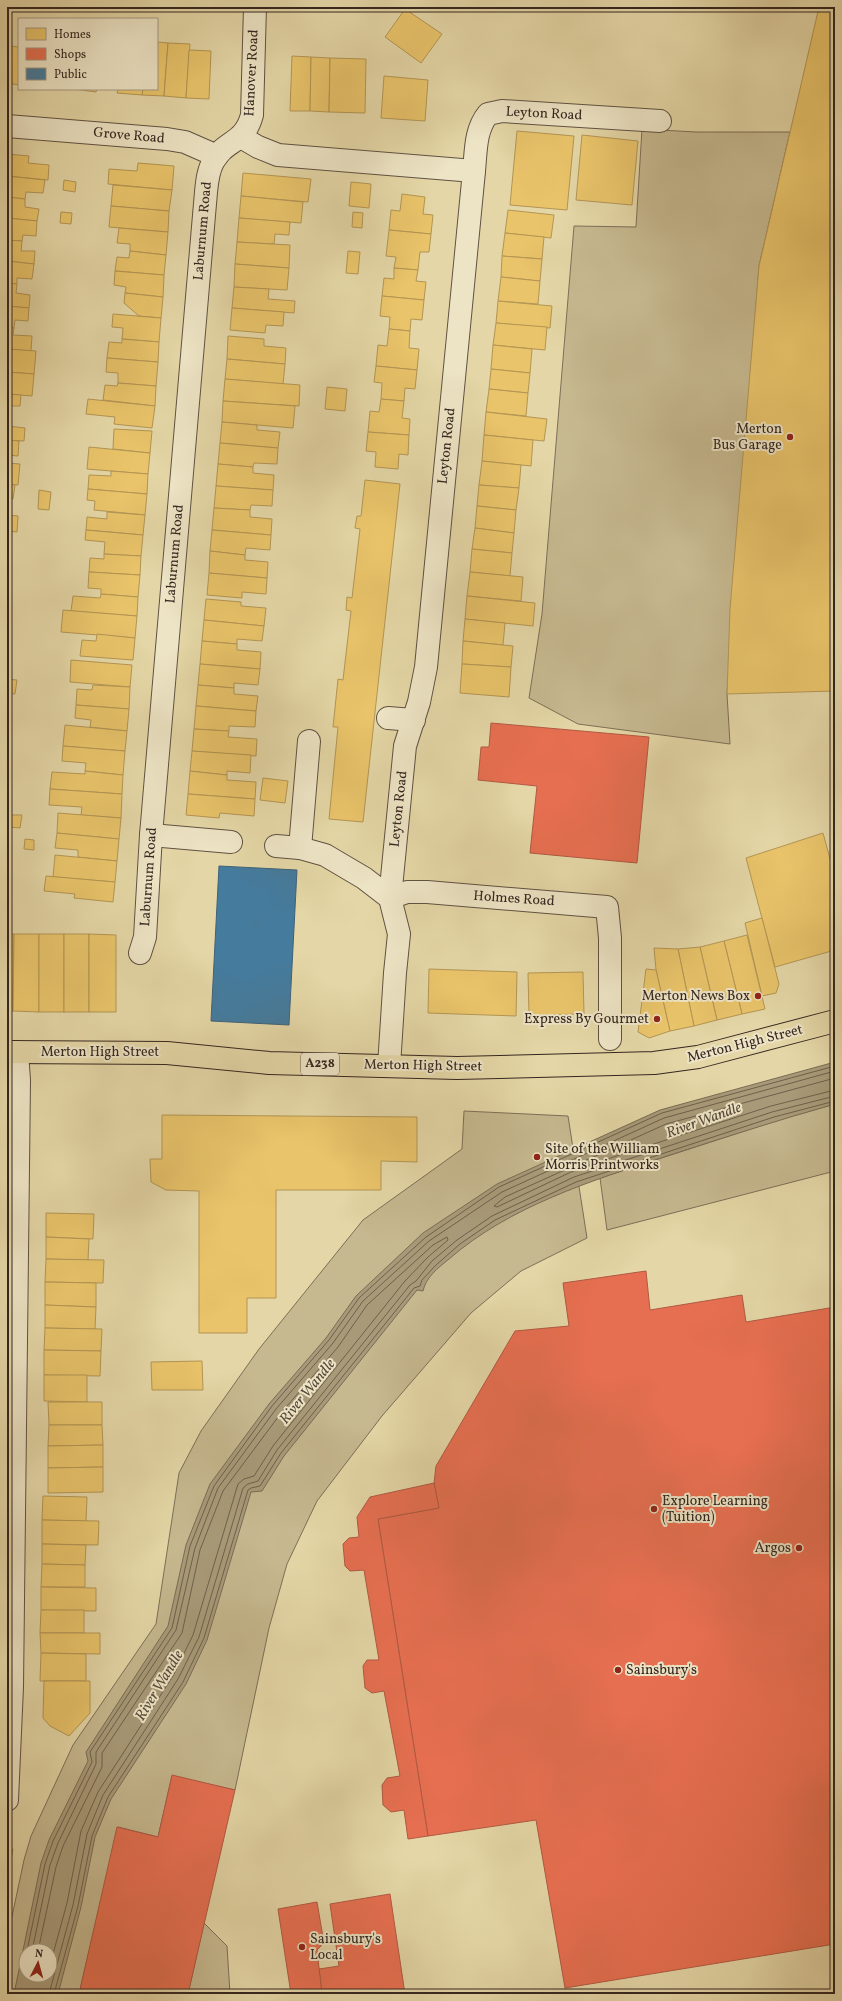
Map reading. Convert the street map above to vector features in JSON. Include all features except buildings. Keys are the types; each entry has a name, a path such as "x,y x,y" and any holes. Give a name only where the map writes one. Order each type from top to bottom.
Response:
{"main road":[{"name":"Merton High Street","path":"12,1052 167,1053 269,1063 389,1066 511,1067 580,1063 654,1063 683,1060 835,1021"}],"street":[{"name":"Hanover Road","path":"241,137 249,127 252,115 255,7"},
{"name":"Leyton Road","path":"390,898 405,746 426,667 477,138 481,122 488,114 502,111 660,121"},
{"name":"Grove Road","path":"7,126 167,139 185,142 216,156"},
{"path":"216,156 241,137 258,147 278,155 474,171"},
{"name":"Laburnum Road","path":"140,954 145,937 151,835 206,192 208,176 212,162 216,156"},
{"path":"388,718 411,728"},
{"path":"300,848 310,741"},
{"path":"151,835 231,842"},
{"path":"276,846 300,848 325,855 364,878 390,898 400,934 394,980 389,1066"},
{"name":"Holmes Road","path":"390,898 407,892 427,892 607,907 610,938 610,1039"},
{"path":"7,1800 12,1703 10,1561 12,1307 19,1080 12,1052"}],"shaded area":[{"path":"642,129 696,132 790,132 759,266 727,694 730,744 578,724 529,698 542,614 574,226 636,227"},
{"path":"835,1104 835,1171 607,1230 600,1178 775,1121"},
{"path":"464,1111 568,1116 587,1238 521,1271 471,1313 382,1416 317,1501 287,1564 269,1628 235,1790 172,1776 158,1837 118,1827 79,1994 7,1994 7,1940 24,1860 31,1836 73,1745 156,1624 179,1473 201,1431 259,1349 363,1220 462,1149"},
{"path":"204,1923 227,1946 230,1994 188,1994"}],"water":[{"name":"River Wandle","path":"835,1062 835,1104 638,1165 552,1197 498,1224 473,1240 433,1273 427,1281 423,1291 417,1290 284,1456 262,1491 251,1492 207,1640 186,1684 111,1799 95,1837 81,1907 58,1994 14,1994 18,1975 18,1983 58,1983 58,1943 25,1943 41,1863 49,1840 88,1761 86,1752 168,1626 186,1545 210,1484 269,1404 326,1338 356,1296 423,1233 497,1184 660,1110"}],"place":[{"name":"Merton Bus Garage","path":"790,437"},
{"name":"Merton News Box","path":"758,996"},
{"name":"Express By Gourmet","path":"657,1019"},
{"name":"Site of the William Morris Printworks","path":"537,1157"},
{"name":"Explore Learning (Tuition)","path":"654,1509"},
{"name":"Argos","path":"799,1548"},
{"name":"Sainsbury's","path":"618,1670"},
{"name":"Sainsbury's Local","path":"302,1947"}]}
